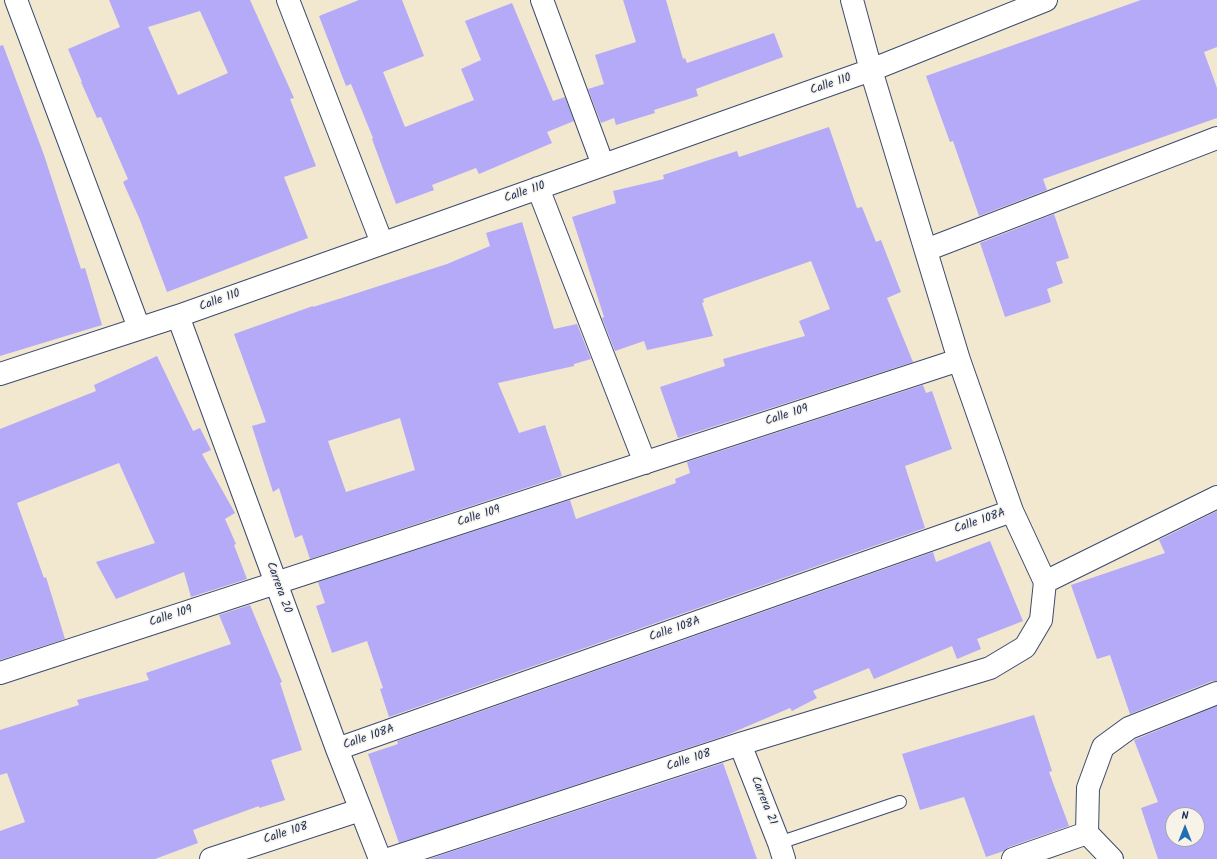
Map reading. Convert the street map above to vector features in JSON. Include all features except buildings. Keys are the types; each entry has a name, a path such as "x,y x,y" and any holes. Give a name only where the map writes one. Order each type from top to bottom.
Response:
{"street":[{"path":"16,0 139,328"},
{"path":"288,0 382,243"},
{"path":"542,0 603,165"},
{"path":"852,0 871,70 959,360 1012,511 1045,582 1217,497"},
{"name":"Calle 110","path":"0,374 178,316 871,70 1046,0"},
{"path":"926,250 1217,138"},
{"path":"538,188 644,463"},
{"name":"Carrera 20","path":"178,316 337,749 380,859"},
{"name":"Calle 109","path":"0,673 959,360"},
{"name":"Calle 108A","path":"337,749 1012,511"},
{"name":"Calle 108","path":"389,859 740,744 990,668 1025,647 1041,620 1045,582"},
{"path":"1112,859 1087,833 1088,788 1103,747 1129,728 1217,693"},
{"name":"Carrera 21","path":"740,744 782,851"},
{"name":"Calle 108","path":"212,859 360,810"},
{"path":"1020,858 1087,833"}],"lane":[{"path":"782,851 900,802"}]}
